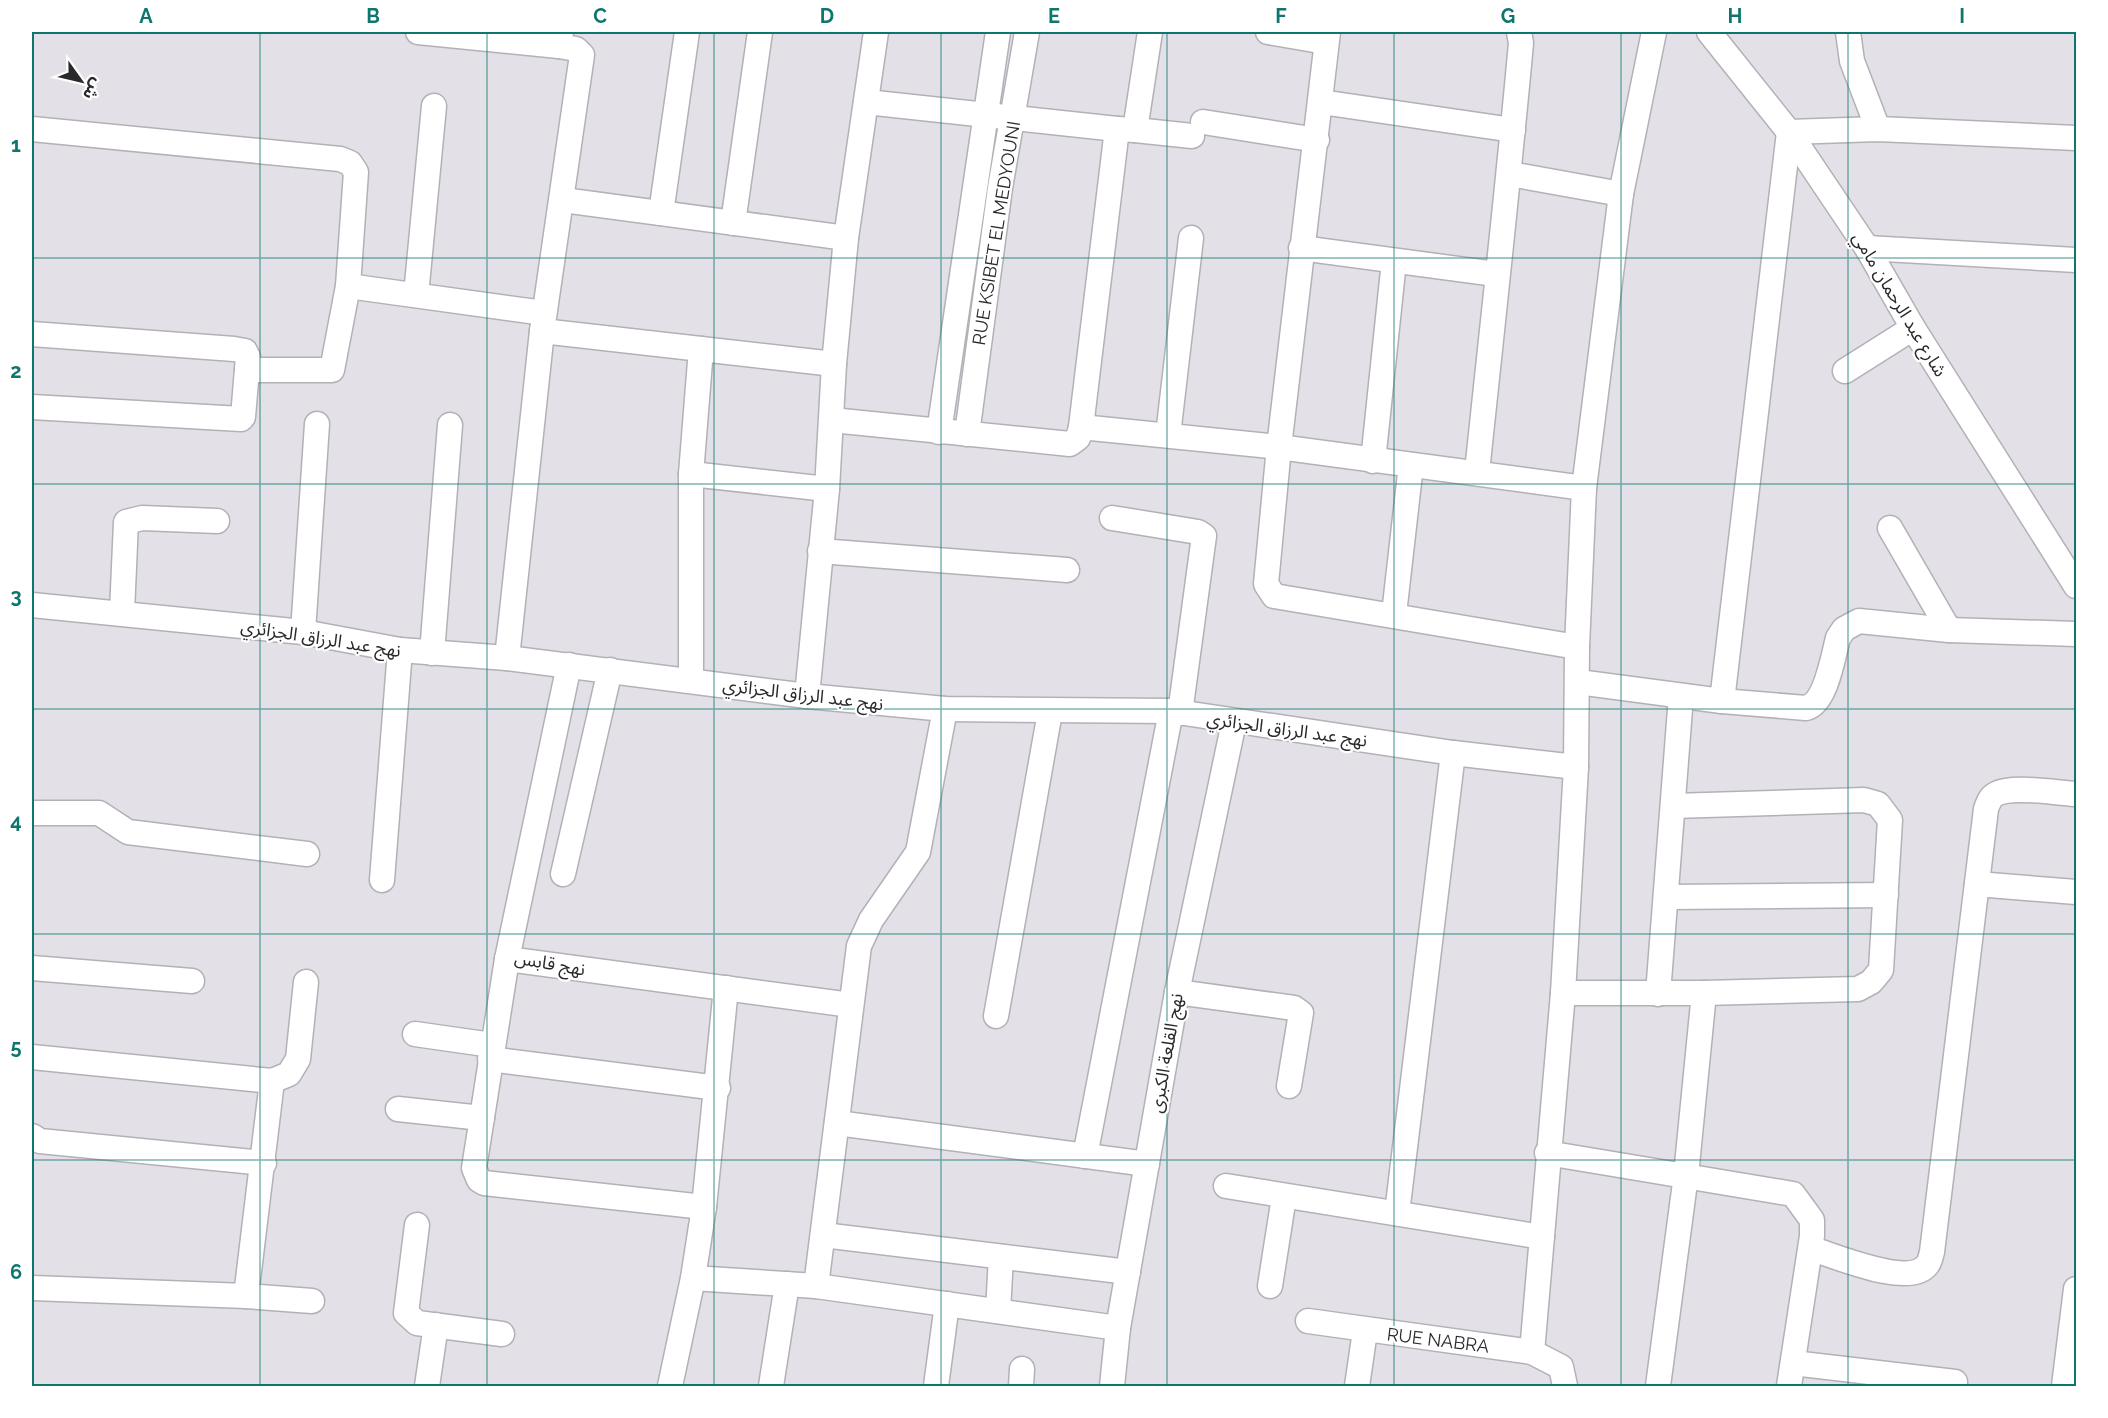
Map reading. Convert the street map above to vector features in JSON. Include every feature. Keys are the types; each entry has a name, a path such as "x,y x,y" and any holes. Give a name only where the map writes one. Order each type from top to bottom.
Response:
{"street":[{"path":"418,32 560,39 582,55 563,200 543,322 507,658"},
{"path":"661,213 687,32"},
{"path":"733,223 760,32"},
{"path":"807,696 827,489 834,364 846,238 876,32"},
{"name":"RUE KSIBET EL MEDYOUNI","path":"939,432 998,32"},
{"name":"RUE KSIBET EL MEDYOUNI","path":"967,434 1000,188 1027,32"},
{"path":"832,420 1070,444 1078,438 1126,129 1150,32"},
{"path":"1268,32 1327,37 1317,140 1301,248 1265,579 1271,593 1577,647"},
{"path":"1477,472 1496,274 1510,174 1520,32"},
{"path":"1532,1353 1547,1153 1563,993 1576,767 1577,647 1584,488 1621,194 1654,32"},
{"name":"شارع عبد الرحمان مامي","path":"1709,32 1790,132 1867,248 1913,328 2076,586"},
{"path":"1848,32 1851,61 1878,129"},
{"path":"866,102 1126,129 1198,129 1317,140"},
{"path":"1321,102 1513,130"},
{"path":"416,295 434,106"},
{"path":"32,129 340,159 350,163 356,172 348,286 332,370 248,370"},
{"path":"1722,701 1790,132 1878,129 2076,138"},
{"path":"1510,174 1621,194"},
{"path":"563,200 846,238"},
{"path":"1168,435 1191,238"},
{"path":"1301,248 1496,274"},
{"path":"1867,248 2076,260"},
{"path":"1373,461 1394,261"},
{"path":"348,286 416,295 543,322 701,349 834,364"},
{"path":"1845,371 1913,328"},
{"path":"32,334 234,349 245,351 248,357 243,417 237,420 32,407"},
{"path":"691,680 691,474 701,349"},
{"path":"303,632 317,424"},
{"path":"432,653 450,425"},
{"path":"1080,427 1279,447 1584,488"},
{"path":"1394,614 1412,465"},
{"path":"691,474 827,489"},
{"path":"122,612 126,522 142,518 217,521"},
{"path":"1085,1156 1175,712 1204,536 1198,532 1112,518"},
{"path":"1890,528 1949,630"},
{"path":"820,551 1067,570"},
{"name":"نهج عبد الرزاق الجزائري","path":"32,604 303,632 400,650 569,665 807,696 945,709 1175,712 1453,753 1576,767"},
{"path":"1578,682 1722,701 1813,707 1821,698 1838,638 1852,624 1859,621 1949,630 2076,634"},
{"path":"382,880 400,650"},
{"name":"نهج قابس","path":"569,665 507,958 851,1005"},
{"path":"563,874 610,670"},
{"path":"1658,994 1681,696"},
{"path":"816,1286 862,934 918,852 945,709"},
{"path":"996,1016 1050,712"},
{"name":"نهج القلعة الكبرى","path":"1112,1386 1118,1328 1177,992 1234,722"},
{"path":"1397,1213 1453,753"},
{"path":"1812,1249 1898,1275 1917,1272 1928,1265 1935,1228 1986,809 1990,798 2009,790 2076,794"},
{"path":"1563,993 1658,994 1858,989 1871,982 1881,970 1890,819 1878,804 1864,800 1673,806"},
{"path":"32,813 99,813 128,832 307,854"},
{"path":"1977,884 2076,892"},
{"path":"1667,897 1886,895"},
{"path":"507,958 474,1168 479,1180 484,1183 704,1207"},
{"path":"32,968 192,981"},
{"path":"32,1063 272,1081 289,1074 298,1059 306,982"},
{"path":"670,1386 693,1278 704,1207 718,1088 726,988"},
{"path":"1177,992 1294,1008 1301,1013 1289,1086"},
{"path":"1658,1386 1686,1175 1704,993"},
{"path":"415,1034 491,1052 718,1088"},
{"path":"246,1296 264,1163 272,1081"},
{"path":"398,1108 482,1118"},
{"path":"837,1123 1147,1164"},
{"path":"32,1136 40,1141 264,1163"},
{"path":"1547,1153 1793,1194 1812,1220 1812,1249 1789,1386"},
{"path":"1226,1186 1542,1237"},
{"path":"1270,1286 1284,1197"},
{"path":"417,1225 406,1313 413,1322 502,1334"},
{"path":"823,1235 1128,1272"},
{"path":"998,1311 1001,1257"},
{"path":"693,1278 816,1286 1118,1328"},
{"path":"771,1386 787,1284"},
{"path":"32,1288 246,1296 312,1301"},
{"path":"2064,1386 2076,1289"},
{"path":"936,1386 947,1304"},
{"path":"1308,1321 1365,1331"},
{"path":"427,1386 436,1325"},
{"name":"RUE NABRA","path":"1357,1386 1365,1331 1532,1353 1561,1367 1565,1386"},
{"path":"1793,1362 1955,1382"}]}
